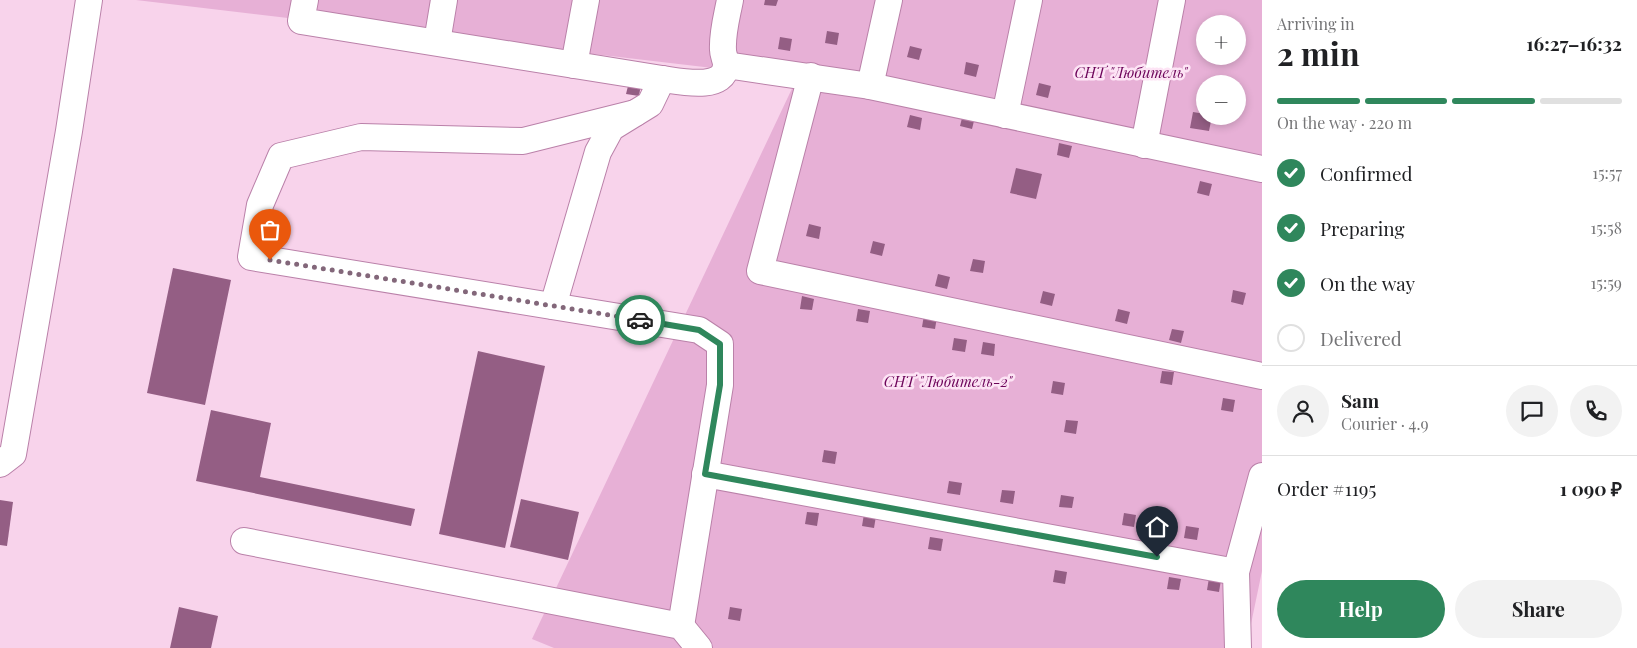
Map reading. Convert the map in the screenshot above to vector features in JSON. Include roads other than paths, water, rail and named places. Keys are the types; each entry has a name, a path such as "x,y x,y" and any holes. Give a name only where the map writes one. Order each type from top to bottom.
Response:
{"street":[{"path":"0,464 13,454 69,131 89,0"},
{"path":"305,0 301,21 691,83 706,83 716,80 722,75 726,65 723,52 724,32 730,0"},
{"path":"436,42 444,0"},
{"path":"574,65 586,0"},
{"path":"870,86 889,0"},
{"path":"1004,115 1029,0"},
{"path":"1144,145 1172,0"},
{"path":"726,65 870,86 1262,169"},
{"path":"810,76 760,271 1262,376"},
{"path":"553,306 598,152 611,128 650,104 662,79"},
{"path":"635,114 523,141 360,137 280,156 260,205 251,257 699,330 720,344 720,385 681,626"},
{"path":"705,474 1236,572"},
{"path":"1238,648 1236,572 1262,476"},
{"path":"244,541 681,626 699,648"}],"park label":[{"name":"СНТ \"Любитель\"","path":"1131,73"},
{"name":"СНТ \"Любитель-2\"","path":"948,382"}]}
